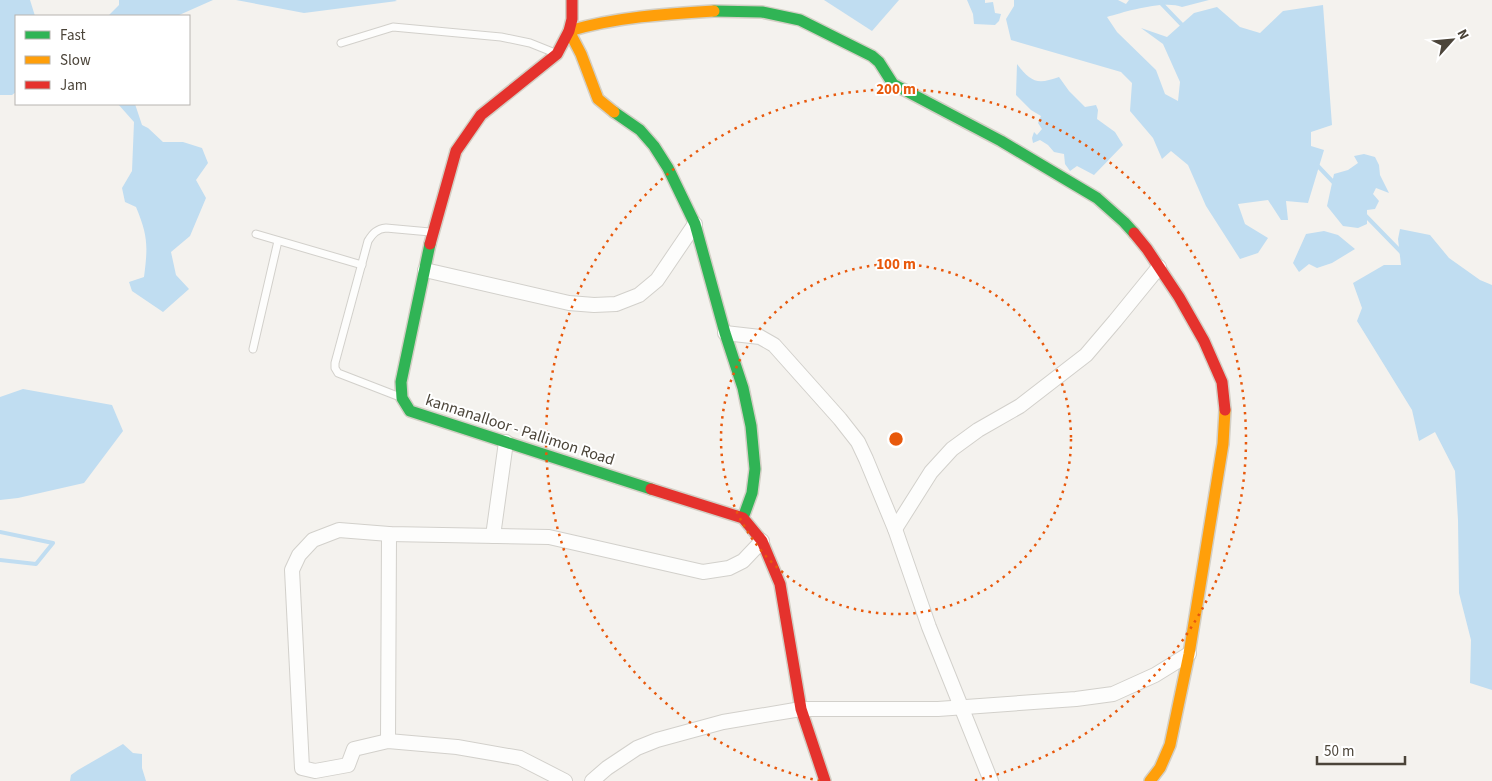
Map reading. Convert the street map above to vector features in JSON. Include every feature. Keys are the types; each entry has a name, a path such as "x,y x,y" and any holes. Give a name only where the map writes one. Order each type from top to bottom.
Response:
{"street":[{"name":"kannanalloor - Pallimon Road","path":"572,0 570,31 557,54 481,115 456,151 433,232 401,382 402,398 410,411 743,518"},
{"path":"825,781 801,709 780,584 762,541 743,518 752,493 755,469 751,426 743,388 725,333 695,224 668,168 654,146 640,130 606,107 598,99 570,31 616,20 723,10 762,12 800,20 872,56 879,61 887,78 893,84 1001,141 1098,198 1124,222 1147,248 1204,341 1222,382 1225,410 1223,444 1189,654 1170,745 1160,768 1150,781"},
{"path":"425,270 569,303 616,304 639,295 657,280 695,224"},
{"path":"895,528 932,472 952,449 978,430 1020,406 1086,355 1159,267"},
{"path":"725,333 760,337 774,344 858,442 895,528 929,626 991,781"},
{"path":"493,536 506,442"},
{"path":"565,781 520,758 457,747 388,741 354,749 348,765 315,770 302,768 292,570 299,555 313,540 339,530 389,534 549,537 587,544 703,572 729,568 743,561 762,541"},
{"path":"388,741 389,534"},
{"path":"592,781 607,768 637,748 658,740 723,722 801,709 938,709 1076,699 1114,694 1155,675 1189,654"}],"lane":[{"path":"341,43 393,27 424,28 501,37 530,43 557,54"},
{"path":"402,398 338,373 335,368 368,241 372,234 379,229 386,228 433,232"},
{"path":"256,234 362,265"},
{"path":"253,349 278,240"}],"water":[{"path":"0,0 30,0 35,15 15,15 15,93 12,95 0,95"},
{"path":"119,0 213,0 179,15 109,15 119,5"},
{"path":"236,0 395,0 397,1 304,13"},
{"path":"824,0 899,0 872,31"},
{"path":"967,0 985,0 985,3 993,2 995,13 1001,14 999,21 995,25 974,24 973,14"},
{"path":"1014,0 1118,0 1126,4 1129,0 1209,0 1182,7 1166,5 1146,7 1107,17 1117,32 1156,70 1165,94 1178,101 1180,82 1163,44 1141,28 1167,37 1194,13 1217,7 1240,27 1260,33 1283,11 1323,5 1332,125 1311,132 1311,146 1324,150 1308,203 1286,201 1288,220 1281,220 1268,200 1238,204 1245,224 1268,238 1258,253 1240,259 1206,206 1188,165 1171,151 1162,159 1153,138 1130,111 1132,83 1121,72 1011,40 1006,19 1014,6"},
{"path":"1017,64 1026,75 1035,80 1045,81 1059,77 1069,91 1085,107 1096,105 1098,110 1097,119 1115,132 1123,145 1094,175 1077,166 1070,171 1065,164 1064,154 1054,152 1040,140 1033,143 1034,132 1037,135 1042,129 1038,123 1041,116 1031,110 1016,95"},
{"path":"119,105 135,105 142,125 163,142 183,142 202,148 208,163 196,180 206,198 190,236 171,252 176,275 189,289 163,312 132,291 129,282 144,277 146,257 146,241 143,226 136,207 125,202 122,188 132,171 134,122"},
{"path":"1364,154 1375,157 1379,165 1380,175 1389,193 1376,188 1373,194 1379,201 1375,209 1367,210 1367,224 1358,228 1343,226 1327,206 1334,174 1348,170 1358,163 1354,156"},
{"path":"1400,229 1430,235 1449,258 1480,280 1492,285 1492,690 1470,683 1471,640 1459,593 1455,471 1435,432 1419,441 1412,410 1357,321 1362,308 1353,283 1384,265 1401,265 1398,239"},
{"path":"1324,231 1338,235 1355,249 1332,263 1317,268 1309,264 1299,272 1293,263 1306,234"},
{"path":"23,389 112,405 123,431 84,483 18,498 0,500 0,397"},
{"path":"123,744 133,753 142,754 142,768 146,781 70,781 71,775 78,770"}],"waterway":[{"path":"1158,0 1184,27"},
{"path":"1316,164 1335,184"},
{"path":"1364,214 1401,252"},
{"path":"0,532 53,543 36,564 0,560"}],"traffic: fast":[{"path":"714,11 762,12 800,20 872,56 879,62 893,84 1001,141 1097,198 1134,233"},
{"path":"614,112 640,130 654,146 668,168 695,224 725,333 743,388 751,426 755,469 752,493 743,518"},
{"path":"430,244 401,382 402,398 410,411 651,489"}],"traffic: slow":[{"path":"614,112 598,99 581,54 569,31 623,19 714,11"},
{"path":"1150,781 1160,768 1170,745 1189,654 1223,444 1225,410"}],"traffic: jam":[{"path":"430,244 456,151 481,115 557,54 569,31 572,19 572,0"},
{"path":"1134,233 1179,297 1204,341 1222,382 1225,410"},
{"path":"651,489 743,518 762,541 780,584 801,709 825,781"}]}
